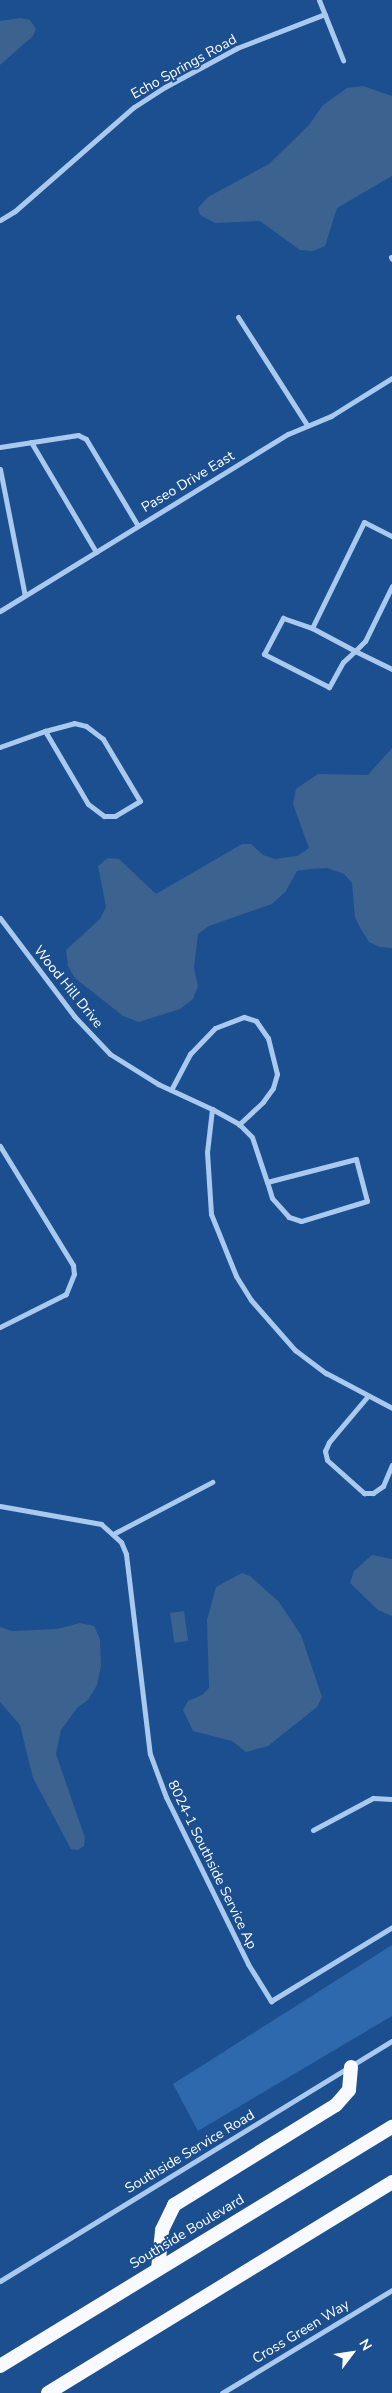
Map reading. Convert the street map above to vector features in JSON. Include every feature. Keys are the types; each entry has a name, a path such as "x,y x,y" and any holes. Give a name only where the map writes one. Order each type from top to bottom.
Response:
{"highway":[{"path":"158,2269 162,2230 174,2206 336,2105 349,2090 351,2067"},
{"name":"Southside Boulevard","path":"0,2366 392,2127"},
{"path":"48,2393 392,2182"}],"street":[{"path":"319,0 343,60"},
{"name":"Echo Springs Road","path":"0,220 15,211 134,107 165,87 237,48 325,14"},
{"path":"238,317 307,425"},
{"name":"Paseo Drive East","path":"0,611 307,425 331,416 392,378"},
{"path":"0,447 68,434 86,439 138,526"},
{"path":"30,442 96,552"},
{"path":"0,469 25,596"},
{"path":"312,628 364,522 392,536"},
{"path":"392,586 365,642 355,651 343,662 329,686 264,654 282,618 312,628 355,651 392,669"},
{"path":"0,747 45,731 74,724 95,731 140,801 115,816 95,811 45,731"},
{"name":"Wood Hill Drive","path":"0,918 91,1035 134,1071 212,1108"},
{"path":"171,1090 190,1054 215,1028 244,1017 256,1021 268,1038 277,1074 273,1088 263,1102 239,1124"},
{"path":"267,1182 356,1159 367,1201 301,1220 278,1209 267,1182 258,1149 239,1124 212,1108 207,1152 211,1214 236,1276 251,1300 295,1350 326,1373 367,1397 392,1408"},
{"path":"0,1146 73,1265 74,1274 66,1294 0,1327"},
{"path":"367,1397 329,1442 325,1451 327,1460 364,1493 373,1494 383,1486 392,1465"},
{"path":"0,1506 101,1524 115,1534 212,1482"},
{"name":"8024-1 Southside Service Ap","path":"115,1534 126,1554 150,1754 166,1798 248,1964 271,2002 392,1927"},
{"path":"312,1830 373,1798 392,1799"},
{"name":"Southside Service Road","path":"0,2281 392,2042"},
{"name":"Cross Green Way","path":"222,2393 392,2290"}],"shaded area":[{"path":"21,18 30,20 36,29 33,36 0,65 0,21"},
{"path":"363,86 392,96 392,176 337,208 325,246 313,251 300,250 260,221 215,223 200,215 198,208 208,197 269,164 309,125 323,105 347,88"},
{"path":"392,748 392,948 380,947 369,942 355,917 352,883 344,874 327,868 310,869 297,871 286,891 272,904 209,926 198,934 194,968 198,986 193,999 180,1009 139,1022 123,1016 75,978 68,966 66,950 100,919 106,907 98,866 108,858 119,859 156,894 242,844 251,844 263,855 275,859 297,856 309,848 293,804 296,789 318,774 368,775"},
{"path":"372,1555 392,1559 392,1616 378,1610 350,1583 354,1571"},
{"path":"242,1573 250,1576 279,1602 301,1635 322,1697 317,1707 268,1746 246,1752 232,1741 193,1731 183,1710 188,1701 202,1695 209,1688 207,1620 216,1587"},
{"path":"184,1611 188,1641 174,1643 170,1613"},
{"path":"80,1623 94,1626 100,1639 101,1666 97,1685 88,1700 77,1708 61,1730 56,1754 85,1838 84,1846 78,1850 71,1849 33,1778 20,1725 0,1702 0,1627 12,1631 57,1629"},
{"path":"392,1945 392,2016 198,2131 173,2084"}]}
